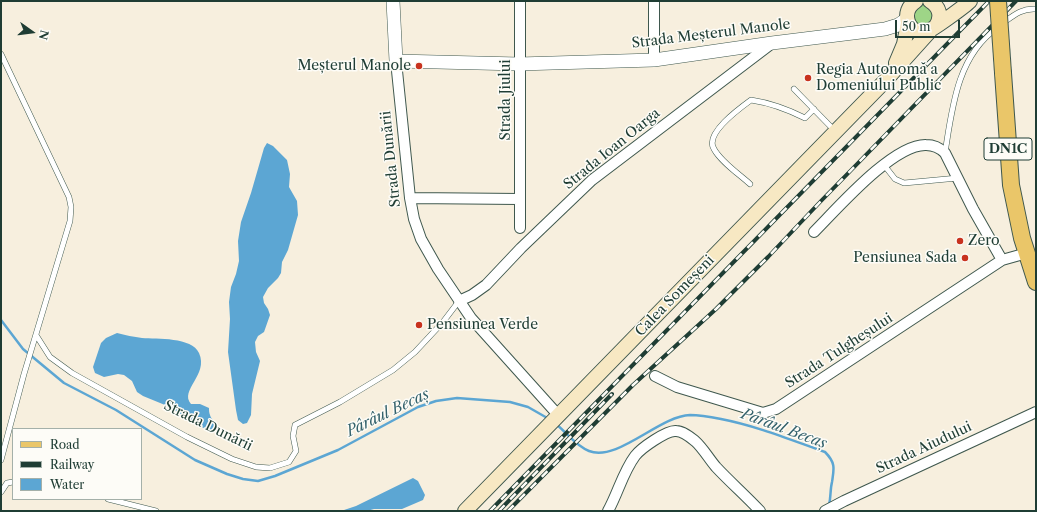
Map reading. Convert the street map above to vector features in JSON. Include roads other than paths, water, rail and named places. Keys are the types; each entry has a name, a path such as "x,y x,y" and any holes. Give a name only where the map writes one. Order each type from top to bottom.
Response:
{"main road":[{"path":"932,2 959,1"},
{"name":"Calea Someșeni","path":"467,509 885,81 933,29 970,1"},
{"name":"DN1C","path":"998,1 1011,185 1018,223 1036,282"},
{"name":"Calea Someșeni","path":"885,81 902,50 908,21 908,9 913,2"},
{"path":"908,21 915,30 920,32 933,29 939,18 938,8 932,2"}],"street":[{"name":"Strada Dunării","path":"393,1 396,61 410,198 414,219 421,239 471,318 558,417"},
{"name":"Strada Jiului","path":"520,1 520,228"},
{"path":"654,1 654,60"},
{"name":"Strada Meșterul Manole","path":"396,61 519,64 654,60 772,42 885,29 908,21"},
{"name":"Strada Ioan Oarga","path":"459,301 472,295 486,285 521,248 592,180 772,42"},
{"path":"814,232 865,181 884,165 902,152 926,144 940,148 945,153 973,210 1002,260"},
{"path":"410,198 520,199"},
{"name":"Strada Tulgheșului","path":"655,376 677,387 763,413 776,409 1002,260 1027,253"},
{"name":"Strada Aiudului","path":"825,511 1036,412"},
{"path":"608,511 615,499 626,472 636,455 659,437 670,432 677,431 686,434 696,442 716,467 760,511"}],"lane":[{"path":"945,153 956,95 964,69 970,56 993,30 1019,12 1029,9 1036,9"},
{"path":"1,54 69,197 71,207 70,222 24,374 1,460"},
{"path":"794,89 836,131"},
{"path":"750,184 713,148 711,141 714,134 730,117 751,100 768,102 804,118 814,109"},
{"path":"884,165 895,179 904,183 958,178"},
{"name":"Strada Dunării","path":"36,335 50,357 72,373 187,437 226,456 256,467 270,468 289,462 296,451 293,436 295,426 393,370 415,352 443,322 459,301"},
{"path":"1,492 7,483 12,482"},
{"path":"112,500 156,511"},
{"path":"456,511 467,509"}],"water":[{"path":"267,143 273,146 287,160 290,174 289,187 297,201 298,215 288,250 282,262 281,273 268,288 263,297 264,303 270,315 264,332 258,336 255,342 256,352 260,361 252,394 251,415 247,423 243,424 238,420 228,352 230,319 229,302 231,287 239,261 238,241 241,222 264,148"},
{"path":"117,333 142,338 182,341 195,348 199,353 201,361 198,375 191,388 188,399 191,404 200,404 209,408 211,417 215,423 213,430 208,431 165,405 143,396 137,392 132,381 124,375 118,374 104,377 95,373 93,367 101,343 106,338"},
{"path":"413,478 418,481 425,495 423,500 402,509 341,511 356,506"}],"waterway":[{"name":"Pârâul Becaș","path":"1,320 23,349 64,383 116,410 195,460 227,474 243,479 258,481 275,476 338,450 418,407 436,401 457,398 510,402 528,407 549,419"},
{"name":"Pârâul Becaș","path":"556,424 584,449 600,453 626,445 678,417 690,415 702,416 748,425 825,452 833,463 829,505"}],"railway":[{"path":"490,511 989,1"},
{"path":"508,511 633,385 716,309 768,257 1016,1"},
{"path":"499,511 612,394"}],"place":[{"name":"Meșterul Manole","path":"419,66"},
{"name":"Regia Autonomă a Domeniului Public","path":"808,78"},
{"name":"Zero","path":"960,241"},
{"name":"Pensiunea Sada","path":"965,258"},
{"name":"Pensiunea Verde","path":"419,325"}]}
